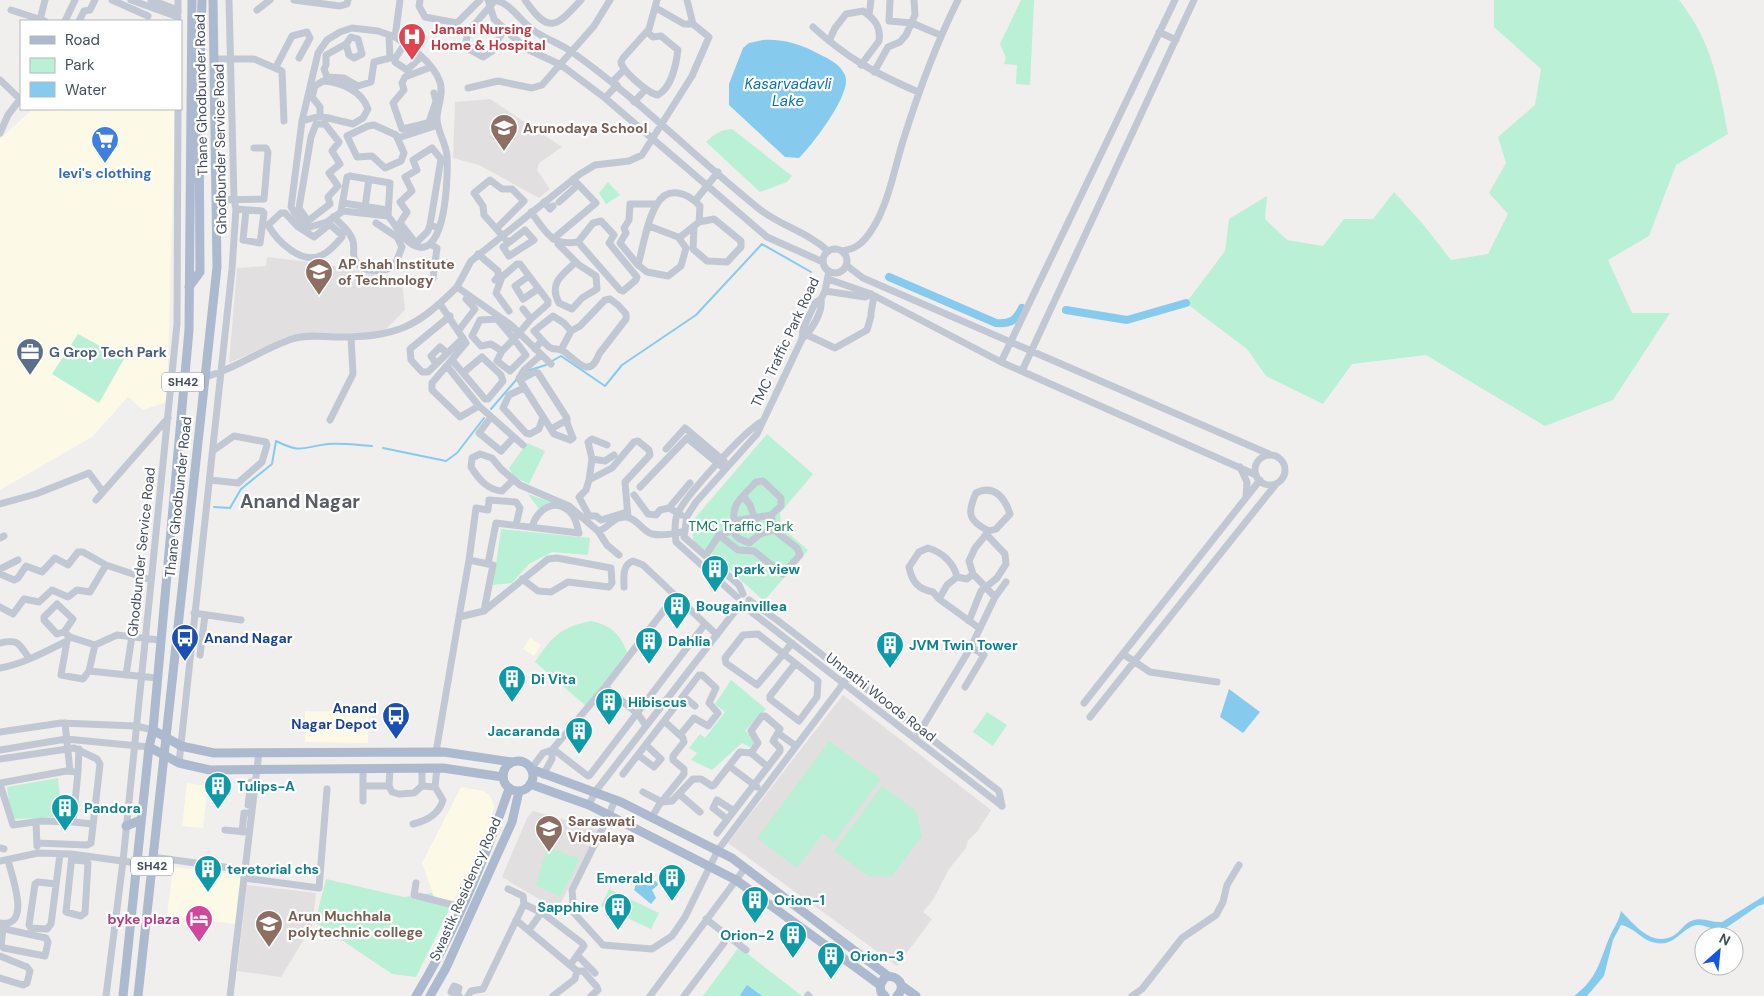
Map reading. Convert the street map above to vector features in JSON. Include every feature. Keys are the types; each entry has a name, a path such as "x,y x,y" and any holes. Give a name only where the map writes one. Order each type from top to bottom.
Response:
{"main road":[{"name":"Thane Ghodbunder Road","path":"123,996 149,747 153,730 189,330 192,0"},
{"path":"189,287 200,272 199,111 202,0"},
{"name":"Thane Ghodbunder Road","path":"138,996 217,267 213,0"},
{"path":"153,730 181,746 214,753 436,752 524,763 543,775 615,800 718,850 745,868 888,976 896,978 902,986 916,996"},
{"path":"149,747 179,763 210,770 257,768 437,768 502,777"},
{"path":"512,762 505,768 502,777 504,784 514,790 530,784 588,805 609,815 736,880 881,992 883,979 888,976"},
{"path":"530,784 533,776 531,769"},
{"name":"Swastik Residency Road","path":"416,996 433,966 499,819 514,790"},
{"name":"Swastik Residency Road","path":"430,996 440,979 512,822 514,790"},
{"path":"126,826 142,820"},
{"path":"426,979 440,979 433,966"},
{"path":"897,996 902,986"}],"street":[{"path":"42,20 45,0"},
{"path":"66,20 76,0"},
{"path":"80,20 84,11 90,11 95,0"},
{"path":"112,0 147,19 151,4"},
{"path":"131,0 151,4 178,16 178,0"},
{"name":"Ghodbunder Service Road","path":"179,763 194,613 222,373 236,209 234,199 229,0"},
{"path":"258,10 270,0"},
{"path":"294,0 340,6 347,4 348,0"},
{"path":"351,37 346,44 326,55 324,69 328,78 344,78 358,86 371,82 374,62 390,58 392,36 400,0"},
{"path":"420,0 419,6 425,17 456,23 480,0"},
{"path":"504,29 492,52 483,57 466,47 468,32 489,4 495,0 503,2 536,33 572,52 614,84 774,220 818,242 828,251"},
{"path":"525,0 544,22 560,22 581,0"},
{"path":"468,88 498,81 532,88 542,85 594,26 610,0"},
{"path":"646,32 653,37 661,36 678,50 674,72 661,94 655,95 646,89 621,66 622,58 646,32 656,8 657,0"},
{"path":"687,0 694,24"},
{"path":"869,15 870,0"},
{"path":"890,0 889,21 912,23 940,35"},
{"path":"874,72 888,47 900,42 912,23 915,15 914,0"},
{"path":"823,262 828,251 834,249 842,251 853,249 863,242 878,219 918,92 940,35 958,0"},
{"path":"1001,362 1175,0"},
{"path":"1022,371 1194,0"},
{"path":"489,4 494,19 529,50 561,65 654,138 767,237 823,262 829,275 872,295 1001,362 1240,468 1267,485 1276,484"},
{"path":"544,202 552,207 595,165 629,161 642,155 692,76 709,37 706,32 694,24 684,24 656,8"},
{"path":"11,10 39,20"},
{"path":"829,41 834,28 846,14 859,11 869,15 877,23 879,41 861,64"},
{"path":"536,33 544,22"},
{"path":"813,27 841,52 874,72 918,92"},
{"path":"348,29 351,37"},
{"path":"376,223 397,237 402,247 395,264 381,271 361,266 355,260 353,240 342,224 330,221 310,227 299,220 291,207 302,121 318,53 326,40 348,29 378,31 405,43 431,67 440,83 440,101 435,122"},
{"path":"276,67 292,36 307,32 310,38 299,58"},
{"path":"1159,32 1176,40"},
{"path":"346,44 349,55 354,58 362,54 358,39 351,37"},
{"path":"405,43 395,62 407,70 421,57"},
{"path":"214,59 254,59 276,67 284,73 284,121"},
{"path":"431,67 405,77 402,83 404,90 393,103 402,129 435,122"},
{"path":"605,98 624,70"},
{"path":"0,80 20,97"},
{"path":"302,121 320,116 353,124 363,118 368,109 365,100 356,92 323,81 315,86 312,97 320,107 320,116"},
{"path":"634,102 646,89"},
{"path":"430,244 439,228 446,205 448,184 446,151 435,122 436,103 434,93"},
{"path":"0,133 8,115 20,99"},
{"name":"Ghodbunder Service Road","path":"106,996 123,861 133,745 177,324 178,110"},
{"path":"398,138 435,122"},
{"path":"316,124 325,124 339,142 332,151 340,164 329,173 338,186 328,197 330,204 308,221 299,208 310,141 316,124"},
{"path":"370,125 394,133 398,138 404,153 403,159 385,168 380,166 372,156 357,157 347,138 348,134 370,125"},
{"path":"299,139 310,141"},
{"path":"216,200 262,200 265,197 268,152 266,148 254,148"},
{"path":"432,148 441,159 430,224 428,231 418,241 414,241 400,223 407,212 400,202 412,191 405,177 417,170 413,160 432,148"},
{"path":"695,201 718,172"},
{"path":"330,221 342,237 323,255 308,258 301,256 285,245 268,225 281,213 285,213 297,226 316,237 342,207 349,176 391,185 388,213 392,227 412,245 418,247 430,244 437,248 433,278"},
{"path":"365,207 369,179"},
{"path":"497,228 524,201 512,189 502,189 490,180 474,193 483,208 484,215 508,242"},
{"path":"295,182 304,183"},
{"path":"205,377 222,373 293,338 351,337 390,334 402,330 440,304 457,288 467,266 478,254 517,226 544,202 576,182"},
{"path":"555,240 596,203 576,182"},
{"path":"674,192 682,192 700,206 690,250 681,266 668,276 647,272 638,265 620,243 626,233 624,228 629,220 630,204 656,204 674,192"},
{"path":"638,265 656,204"},
{"path":"342,207 365,207 388,213"},
{"path":"342,207 388,213"},
{"path":"236,209 246,210 264,213 260,243 243,240 246,210"},
{"path":"532,212 576,262 596,276 597,289 582,298 572,308 559,303 555,283 576,262"},
{"path":"649,226 679,238 690,250 707,261 727,262 741,244 741,241 714,219 696,224 679,238"},
{"path":"555,240 564,245 578,242 593,223 601,221 614,235 609,243 637,277 636,280 623,291 620,290 578,242"},
{"path":"430,224 439,228"},
{"path":"517,226 522,232"},
{"path":"526,230 534,240 510,257 503,248 508,242 526,230"},
{"path":"829,275 840,271 846,265 846,258 842,251"},
{"path":"478,254 498,271 498,277 495,280"},
{"path":"502,351 491,344 482,346 472,336 480,320 497,319 517,336 526,355 510,371 497,361 502,351 517,336 531,319 548,304 520,264 517,264 502,277 496,293 509,311"},
{"path":"846,265 862,278 1269,454 1280,459 1285,466 1284,475 1090,718"},
{"name":"TMC Traffic Park Road","path":"684,534 686,520 696,502 757,434 761,422 804,335 815,303 825,291 829,275"},
{"path":"529,276 515,286 523,299 538,288"},
{"path":"856,288 862,278"},
{"path":"457,288 535,349 551,364"},
{"path":"825,291 865,297 872,295"},
{"path":"804,335 835,348 866,330 871,314 872,295"},
{"path":"561,350 572,331 580,326 605,300 610,299 626,314 626,319 597,360 589,366 584,367 574,362 561,350 551,348 534,331 536,327 553,316 572,331"},
{"path":"459,330 476,309 477,303"},
{"path":"440,304 459,330 465,346 432,383 432,390 457,416 463,416 479,406"},
{"path":"523,309 531,319"},
{"path":"450,316 410,349 411,360 422,372 428,372 463,338"},
{"path":"330,420 353,374 351,337"},
{"path":"535,349 542,340"},
{"path":"520,380 535,372 538,373 567,420 574,438 570,440 558,437 520,380 524,370 541,355"},
{"path":"450,363 464,372 485,399 488,399 503,381 501,375 482,357 464,372"},
{"path":"450,363 479,406 523,445"},
{"path":"524,388 509,394 503,408 518,427 530,434 539,429 543,417"},
{"path":"96,500 168,417"},
{"path":"491,417 479,433 501,451 514,437"},
{"path":"551,429 567,420"},
{"name":"TMC Traffic Park Road","path":"678,512 749,429 761,422"},
{"path":"666,448 685,428 726,467"},
{"path":"210,480 238,483 262,462 267,446 266,442 234,436 214,450"},
{"path":"640,487 687,438 707,454 720,461"},
{"path":"607,445 592,439 588,442 592,460 586,490 579,497 587,515 596,516 601,520 628,514"},
{"path":"588,480 610,469 634,442 638,441 649,450 650,455 625,482 628,514 652,534 684,534 739,585 740,595 744,604"},
{"path":"513,480 502,491 489,487 471,467 472,458 480,454 492,458 513,480 569,506 598,531 606,546 619,556"},
{"path":"1084,703 1246,498 1258,478 1258,462 1269,454"},
{"path":"601,462 614,455"},
{"path":"592,460 601,462 610,469"},
{"path":"1240,468 1247,482 1246,498"},
{"path":"0,504 36,494 90,473 103,492"},
{"path":"706,555 719,535 732,530 734,527 733,510 756,482 763,481 782,502 771,515 734,521"},
{"path":"669,508 690,483"},
{"path":"969,620 981,590 985,587 996,578 1006,564 1005,554 988,532 970,517 969,512 976,493 984,489 994,492 1004,499 1010,514 996,529 988,532 975,548 969,561 973,574 985,587 995,597"},
{"path":"634,495 648,514 656,515 660,510 669,508 678,512 686,520"},
{"path":"743,496 750,505 760,534"},
{"path":"436,752 469,560 476,508 488,510 489,500 516,502 520,508 516,525"},
{"path":"488,564 496,523 579,533 575,519 570,511 556,506 545,508 536,514 532,527"},
{"path":"678,512 675,534 676,542 740,595"},
{"path":"719,535 738,550 754,551 783,574 800,555 774,530 771,515"},
{"path":"598,531 613,518"},
{"path":"732,530 738,538 749,543 760,534 774,530"},
{"path":"676,542 684,534"},
{"path":"957,577 952,565 939,553 928,548 919,552 909,567 911,578 923,590 933,592 939,599 979,628"},
{"path":"0,574 14,580 28,565 42,572 55,558 68,565 78,552 83,552 106,565 151,580"},
{"path":"458,617 484,611 522,579 548,559 557,558 611,568 612,583 609,588 568,582 551,592 538,591 522,579"},
{"path":"0,569 18,560"},
{"path":"469,560 493,565 484,611"},
{"path":"624,587 626,566 633,561 643,565 717,635"},
{"path":"0,607 13,614 24,599 39,602 52,590 68,597 77,590 90,592 106,565"},
{"path":"939,599 947,585 957,577 967,579 973,574"},
{"path":"918,741 920,730 971,647 995,597 1006,582"},
{"path":"740,595 736,603 744,604"},
{"path":"531,769 543,753 552,750 606,687 675,596"},
{"path":"94,645 90,671 83,679 62,675 67,637 73,619 57,604 44,617 44,620 57,634 67,637 94,645 117,635 160,640"},
{"path":"588,805 595,792 646,726 717,635 744,604"},
{"name":"Unnathi Woods Road","path":"744,604 849,676 999,791 1002,806 844,684 744,604"},
{"path":"194,613 241,620"},
{"path":"200,655 205,615"},
{"path":"552,750 588,776 706,624"},
{"path":"792,643 783,654 757,685 726,663 725,658 747,633 758,634 783,654 818,681 815,693 817,697 799,721"},
{"path":"126,675 132,636"},
{"path":"0,668 22,664 29,658 67,637"},
{"path":"0,642 14,640 29,658"},
{"path":"965,687 984,655 971,647"},
{"path":"1123,654 1150,672 1218,682"},
{"path":"796,664 770,696 770,699 810,729"},
{"path":"90,671 157,678"},
{"path":"623,774 699,675 702,675 716,688 709,703 718,713 708,726 694,718 680,735"},
{"path":"615,800 572,890 574,913 604,945 652,949 672,936 685,917 718,850 849,676"},
{"path":"606,687 638,714 646,726"},
{"path":"683,696 695,706"},
{"path":"717,833 780,751 780,748 773,742 780,729 762,716 751,731 758,740 750,753"},
{"path":"652,817 684,774 684,769 673,760 673,756 684,742 680,735 664,721"},
{"path":"65,723 67,749 74,771"},
{"path":"0,732 65,723 136,726 153,730"},
{"path":"778,733 796,746"},
{"path":"0,750 66,739 149,747"},
{"path":"638,755 654,767 661,759 662,757 646,745"},
{"path":"0,759 67,749 79,749 97,759 100,764 91,843 87,845 37,843"},
{"path":"73,822 74,771 79,749"},
{"path":"543,775 552,759 552,750"},
{"path":"230,996 244,874 246,832 259,752"},
{"path":"643,792 662,802 672,801 692,779 702,779 712,786 740,752 750,753 768,766"},
{"path":"729,766 762,791"},
{"path":"363,768 363,801"},
{"path":"390,768 389,786 392,792 399,794 414,793 422,786 435,787"},
{"path":"422,768 422,786"},
{"path":"413,824 423,822 435,814 442,804 443,800 435,787 437,768"},
{"path":"74,771 0,784 13,825 36,822 94,824"},
{"path":"250,782 250,813"},
{"path":"363,786 389,786"},
{"path":"153,857 319,888 327,789"},
{"path":"678,794 700,812"},
{"path":"727,819 713,808 717,800 734,811"},
{"path":"36,822 38,854"},
{"path":"225,830 246,832"},
{"path":"0,862 38,854 60,854 85,860 88,863 85,914 81,916 66,912 72,857"},
{"path":"56,884 38,882 36,884 29,925 31,928 47,929 50,924 56,884 60,854"},
{"path":"72,857 137,864"},
{"path":"1,927 15,920 19,910 8,860"},
{"path":"1132,996 1142,989 1182,938 1216,915 1223,902 1227,885 1239,866"},
{"path":"650,996 745,868"},
{"path":"416,883 414,895 461,907"},
{"path":"440,979 451,988 452,993 484,993 524,904 524,896 508,889"},
{"path":"524,904 541,913 582,943 584,946 570,965"},
{"path":"529,930 541,913"},
{"path":"706,919 746,950"},
{"path":"516,920 570,965 578,971 582,971 597,987 598,990 591,996"},
{"path":"1,927 46,938 48,942 45,956 4,948 1,946 1,927"},
{"path":"684,996 724,943"},
{"path":"0,956 27,966 30,971 27,983 23,985 0,978"},
{"path":"578,956 595,973"},
{"path":"553,996 576,979 578,971"}],"shaded area":[{"name":"Arunodaya School","path":"490,99 562,147 539,163 537,170 550,189 539,198 479,165 453,158 455,102"},
{"path":"32,110 175,110 167,402 143,410 128,397 92,437 0,490 0,139"},
{"name":"AP shah Institute of Technology","path":"267,257 326,264 402,281 405,310 383,332 287,337 229,363 237,268 266,266"},
{"path":"530,638 541,645 534,656 523,649"},
{"path":"843,695 991,810 977,832 968,840 966,848 949,869 934,898 923,912 932,919 897,966 728,843"},
{"path":"305,711 369,712 368,743 305,742"},
{"path":"187,783 208,786 203,828 182,826"},
{"path":"461,787 484,791 491,797 494,806 490,825 453,902 435,899 422,863"},
{"name":"Saraswati Vidyalaya","path":"533,811 599,829 557,910 502,877 527,818"},
{"name":"teretorial chs","path":"173,867 241,875 236,924 167,916"},
{"name":"Arun Muchhala polytechnic college","path":"247,885 316,893 312,926 281,977 237,971"}],"green space":[{"path":"1021,0 1034,0 1030,85 1016,84 1017,65 1004,64 1006,58 1000,44"},
{"path":"1494,0 1679,0 1700,32 1713,64 1728,134 1676,165 1649,236 1608,260 1632,313 1670,313 1613,400 1545,426 1426,355 1352,364 1323,404 1266,376 1247,349 1186,303 1225,251 1229,219 1267,196 1265,219 1287,240 1323,246 1344,219 1373,219 1394,192 1422,223 1451,260 1488,254 1508,214 1489,193 1506,163 1498,137 1535,105 1541,69 1494,27"},
{"path":"732,129 792,176 787,182 760,192 706,142 724,130"},
{"path":"608,182 620,195 606,204 599,193"},
{"path":"78,334 124,359 99,403 52,374"},
{"name":"TMC Traffic Park","path":"767,434 813,474 780,513 781,527 808,550 764,601 712,554 699,553 692,532 695,518"},
{"path":"527,443 545,451 529,484 514,477 509,468"},
{"path":"528,494 551,502 539,509"},
{"path":"501,529 590,538 588,555 552,552 529,564 512,583 493,585"},
{"path":"591,621 604,625 614,631 627,652 586,706 535,662 558,634 572,626"},
{"path":"731,680 766,709 745,731 756,741 750,747 742,743 712,770 691,760 697,753 689,748 700,734 705,738 725,712 715,704"},
{"path":"987,712 1007,725 993,746 973,732"},
{"path":"829,741 881,779 834,842 823,833 797,868 757,838"},
{"path":"58,778 62,817 11,819 7,787"},
{"path":"882,786 916,811 922,836 892,876 868,876 834,851"},
{"path":"547,847 580,859 560,897 536,885"},
{"path":"326,879 404,897 432,893 435,899 453,902 416,977 392,974 315,922"},
{"path":"609,889 659,913 651,929 601,906"},
{"path":"739,947 802,996 703,996"}],"water":[{"name":"Kasarvadavli Lake","path":"763,40 785,41 805,47 834,62 845,75 846,83 837,106 813,142 799,158 785,157 729,105 729,84 743,48 749,43"},
{"path":"1229,689 1260,712 1243,733 1220,717"},
{"path":"650,879 657,882 658,885 652,890 656,898 651,904 634,890 636,884"},
{"path":"1764,896 1764,904 1729,926 1693,926 1672,941 1662,943 1651,942 1630,928 1621,925 1613,940 1604,976 1587,996 1574,996 1593,976 1621,911 1644,933 1658,939 1673,936 1689,922 1695,920 1703,919 1722,922"},
{"path":"747,985 762,996 740,995"}],"waterway":[{"path":"552,361 561,356 605,386 622,365 696,315 762,244 811,272"},
{"path":"889,277 996,323 1012,321 1022,308"},
{"path":"1066,310 1127,320 1186,303"},
{"path":"527,371 546,365"},
{"path":"491,409 517,379"},
{"path":"383,448 446,461 457,453 484,418"},
{"path":"214,507 230,508 241,489 272,464 276,441 297,448 333,444 372,446"}],"place":[{"name":"Janani Nursing Home & Hospital","path":"412,61"},
{"name":"Arunodaya School","path":"504,152"},
{"name":"levi's clothing","path":"105,164"},
{"name":"AP shah Institute of Technology","path":"319,296"},
{"name":"G Grop Tech Park","path":"30,376"},
{"name":"park view","path":"715,593"},
{"name":"Bougainvillea","path":"677,630"},
{"name":"Anand Nagar","path":"185,662"},
{"name":"Dahlia","path":"649,665"},
{"name":"JVM Twin Tower","path":"890,669"},
{"name":"Di Vita","path":"512,703"},
{"name":"Hibiscus","path":"609,726"},
{"name":"Anand Nagar Depot","path":"396,740"},
{"name":"Jacaranda","path":"579,755"},
{"name":"Tulips-A","path":"218,810"},
{"name":"Pandora","path":"65,832"},
{"name":"Saraswati Vidyalaya","path":"549,853"},
{"name":"teretorial chs","path":"208,893"},
{"name":"Emerald","path":"672,902"},
{"name":"Orion-1","path":"755,924"},
{"name":"Sapphire","path":"618,931"},
{"name":"byke plaza","path":"199,943"},
{"name":"Arun Muchhala polytechnic college","path":"269,948"},
{"name":"Orion-2","path":"793,959"},
{"name":"Orion-3","path":"831,980"}],"district":[{"name":"Anand Nagar","path":"300,501"}]}
